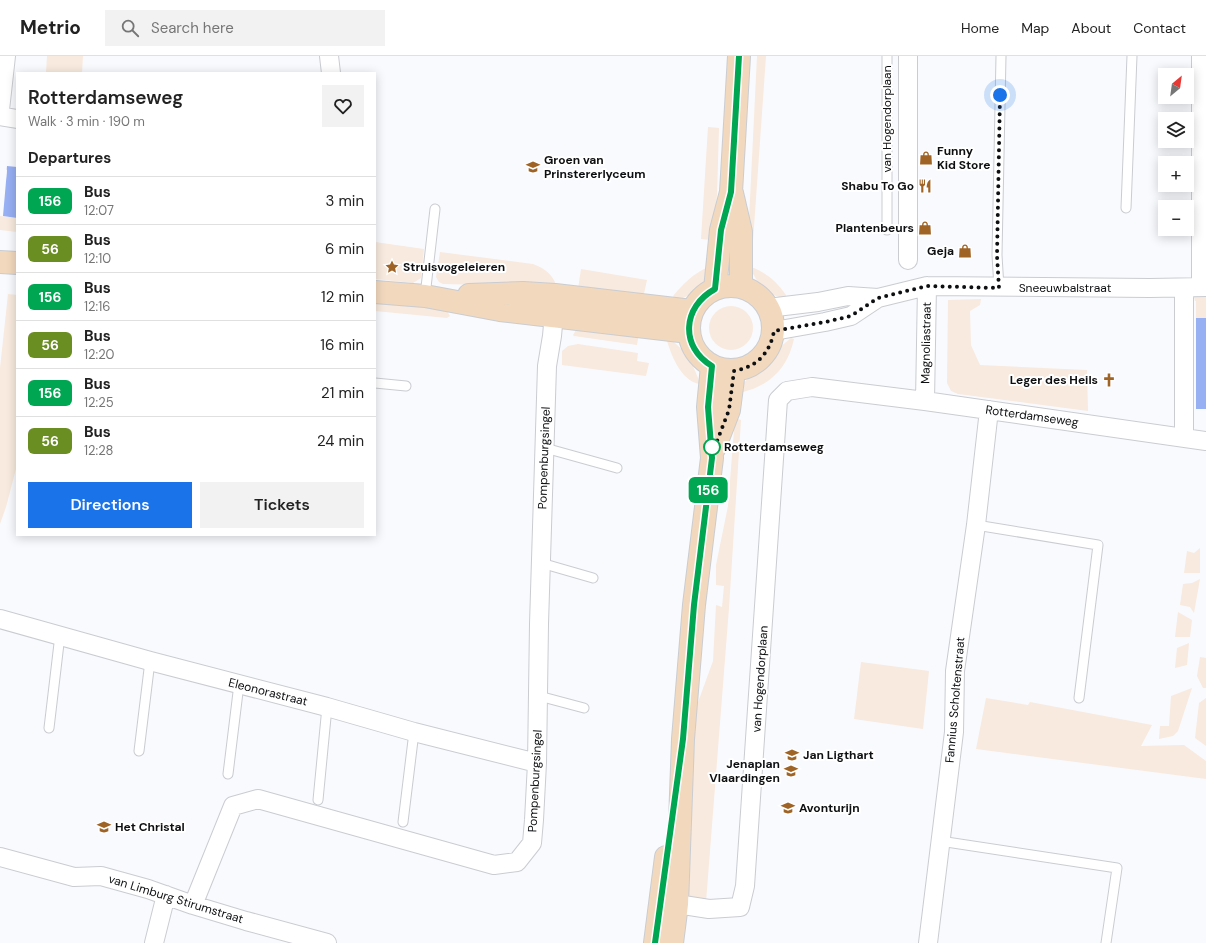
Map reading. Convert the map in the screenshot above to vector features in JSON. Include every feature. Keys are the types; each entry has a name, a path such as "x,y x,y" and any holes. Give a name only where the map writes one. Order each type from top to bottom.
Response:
{"street":[{"path":"0,110 6,56"},
{"path":"329,56 331,72"},
{"path":"715,289 721,230 731,192 739,56"},
{"path":"908,56 908,260"},
{"path":"1184,438 1184,298 1197,287 1204,160 1201,56"},
{"path":"0,116 16,118"},
{"path":"731,192 741,232 741,287"},
{"path":"0,262 16,263"},
{"name":"Sneeuwbalstraat","path":"768,308 818,302 848,296 878,298 927,286 999,288 1197,287"},
{"name":"Magnoliastraat","path":"925,400 927,286"},
{"path":"723,287 741,287 749,290 764,301 772,316 774,331 771,344 764,355 751,366 734,371 727,371 704,362 694,349 689,332 689,325 692,311 702,298 715,289 723,287"},
{"path":"376,292 425,296 523,293 554,305 689,332"},
{"name":"Sneeuwbalstraat","path":"774,331 851,316 878,298"},
{"path":"554,305 692,311"},
{"name":"Pompenburgsingel","path":"193,905 233,806 258,799 494,865 517,862 532,843 537,763 547,366 554,305"},
{"path":"672,943 669,902 694,605 712,454 708,407 712,366"},
{"path":"712,454 729,410 734,371"},
{"name":"Rotterdamseweg","path":"787,391 812,386 925,400 1206,441"},
{"name":"van Hogendorplaan","path":"669,902 709,909 740,907 743,893 765,609 778,400 787,391"},
{"name":"Fannius Scholtenstraat","path":"928,943 954,732 955,671 976,525 989,410"},
{"name":"Eleonorastraat","path":"0,619 150,661 327,707 414,732 537,763"},
{"name":"van Limburg Stirumstraat","path":"0,857 74,877 101,876 246,921 327,943"},
{"path":"154,943 166,895"},
{"path":"655,943 669,902"}],"lane":[{"name":"van Hogendorplaan","path":"887,56 887,230"},
{"path":"999,288 997,256 1001,56"},
{"path":"1126,208 1132,56"},
{"path":"425,296 435,209"},
{"path":"376,383 406,386"},
{"path":"545,448 617,468"},
{"path":"976,525 1098,546 1079,698"},
{"path":"541,563 593,578"},
{"path":"49,728 60,636"},
{"path":"139,751 150,661"},
{"path":"228,774 239,684"},
{"path":"539,696 584,708"},
{"path":"318,800 327,707"},
{"path":"403,822 414,732"},
{"path":"940,841 1117,868 1106,943"}],"shaded area":[{"path":"47,56 83,56 82,72 46,72"},
{"path":"757,56 766,56 753,241 748,240"},
{"path":"708,127 719,128 717,195 712,240 701,239"},
{"path":"0,216 16,218 16,232 0,230"},
{"path":"376,242 424,249 421,278 413,283 376,279"},
{"path":"440,252 533,264 543,269 551,276 555,282 554,287 443,284 439,282 436,277"},
{"path":"708,267 707,279 704,284 689,295 676,300 673,296 681,287 693,276"},
{"path":"751,268 759,270 776,282 783,290 786,297 783,298 767,291 757,281"},
{"path":"581,269 647,280 643,298 578,289"},
{"path":"8,294 16,295 16,469 0,524 0,368"},
{"path":"1194,297 1206,297 1206,318 1196,318 1196,301"},
{"path":"981,299 980,305 970,311 971,345 980,365 1087,370 1088,411 958,394 951,391 947,383 948,300"},
{"path":"376,302 446,309 450,316 447,318 376,311"},
{"path":"727,306 735,306 747,312 753,324 753,332 747,344 735,350 727,350 715,344 709,332 709,324 715,312"},
{"path":"576,330 639,333 637,345 574,336 573,335"},
{"path":"791,338 794,339 791,349 783,366 777,373 762,385 743,392 741,390 745,381 770,362 778,350"},
{"path":"668,339 676,344 689,359 700,383 699,384 693,382 682,373 669,347 667,341"},
{"path":"578,344 638,353 637,361 649,363 646,376 562,365 562,351 568,346"},
{"path":"735,418 741,420 729,608 706,902 693,899 685,891 697,705 713,661 716,605 722,607 724,586 716,585 716,565 728,506"},
{"path":"1200,548 1200,573 1184,573 1187,551 1194,553"},
{"path":"1200,579 1194,613 1190,607 1180,605 1183,584 1192,583"},
{"path":"1178,612 1192,620 1190,637 1175,637"},
{"path":"1189,643 1187,665 1175,668 1177,648"},
{"path":"1200,657 1206,658 1206,688 1203,688 1197,676"},
{"path":"861,662 929,671 923,729 854,719"},
{"path":"1192,688 1178,731 1173,736 1159,739 1160,726 1169,726 1171,696"},
{"path":"986,698 1028,705 1030,702 1152,725 1141,746 1184,745 1206,761 1206,779 976,749"},
{"path":"1206,698 1206,746 1195,738 1199,703"}],"water":[{"path":"7,166 16,167 16,218 3,216 0,178 6,179"},
{"path":"1196,318 1206,318 1206,409 1196,409"}],"pier":[{"path":"5,169 7,170 3,216 1,216 0,176 4,177"}],"bus line":[{"name":"156","path":"655,943 683,739 694,605 712,458 708,407 712,366 704,362 694,349 690,341 689,325 692,311 696,304 715,289 721,230 731,192 739,56"}],"place":[{"name":"Funny Kid Store","path":"926,158"},
{"name":"Groen van Prinstererlyceum","path":"533,167"},
{"name":"Shabu To Go","path":"925,186"},
{"name":"Plantenbeurs","path":"925,228"},
{"name":"Geja","path":"965,251"},
{"name":"Struisvogeleieren","path":"392,267"},
{"name":"Leger des Heils","path":"1109,380"},
{"name":"Rotterdamseweg","path":"712,447"},
{"name":"Jan Ligthart","path":"792,755"},
{"name":"Jenaplan Vlaardingen","path":"791,771"},
{"name":"Avonturijn","path":"788,808"},
{"name":"Het Christal","path":"104,827"}],"route":[{"path":"712,447 712,454 729,410 734,371 751,366 764,355 769,348 774,331 851,316 878,298 927,286 999,288 997,256 1000,95"}]}
